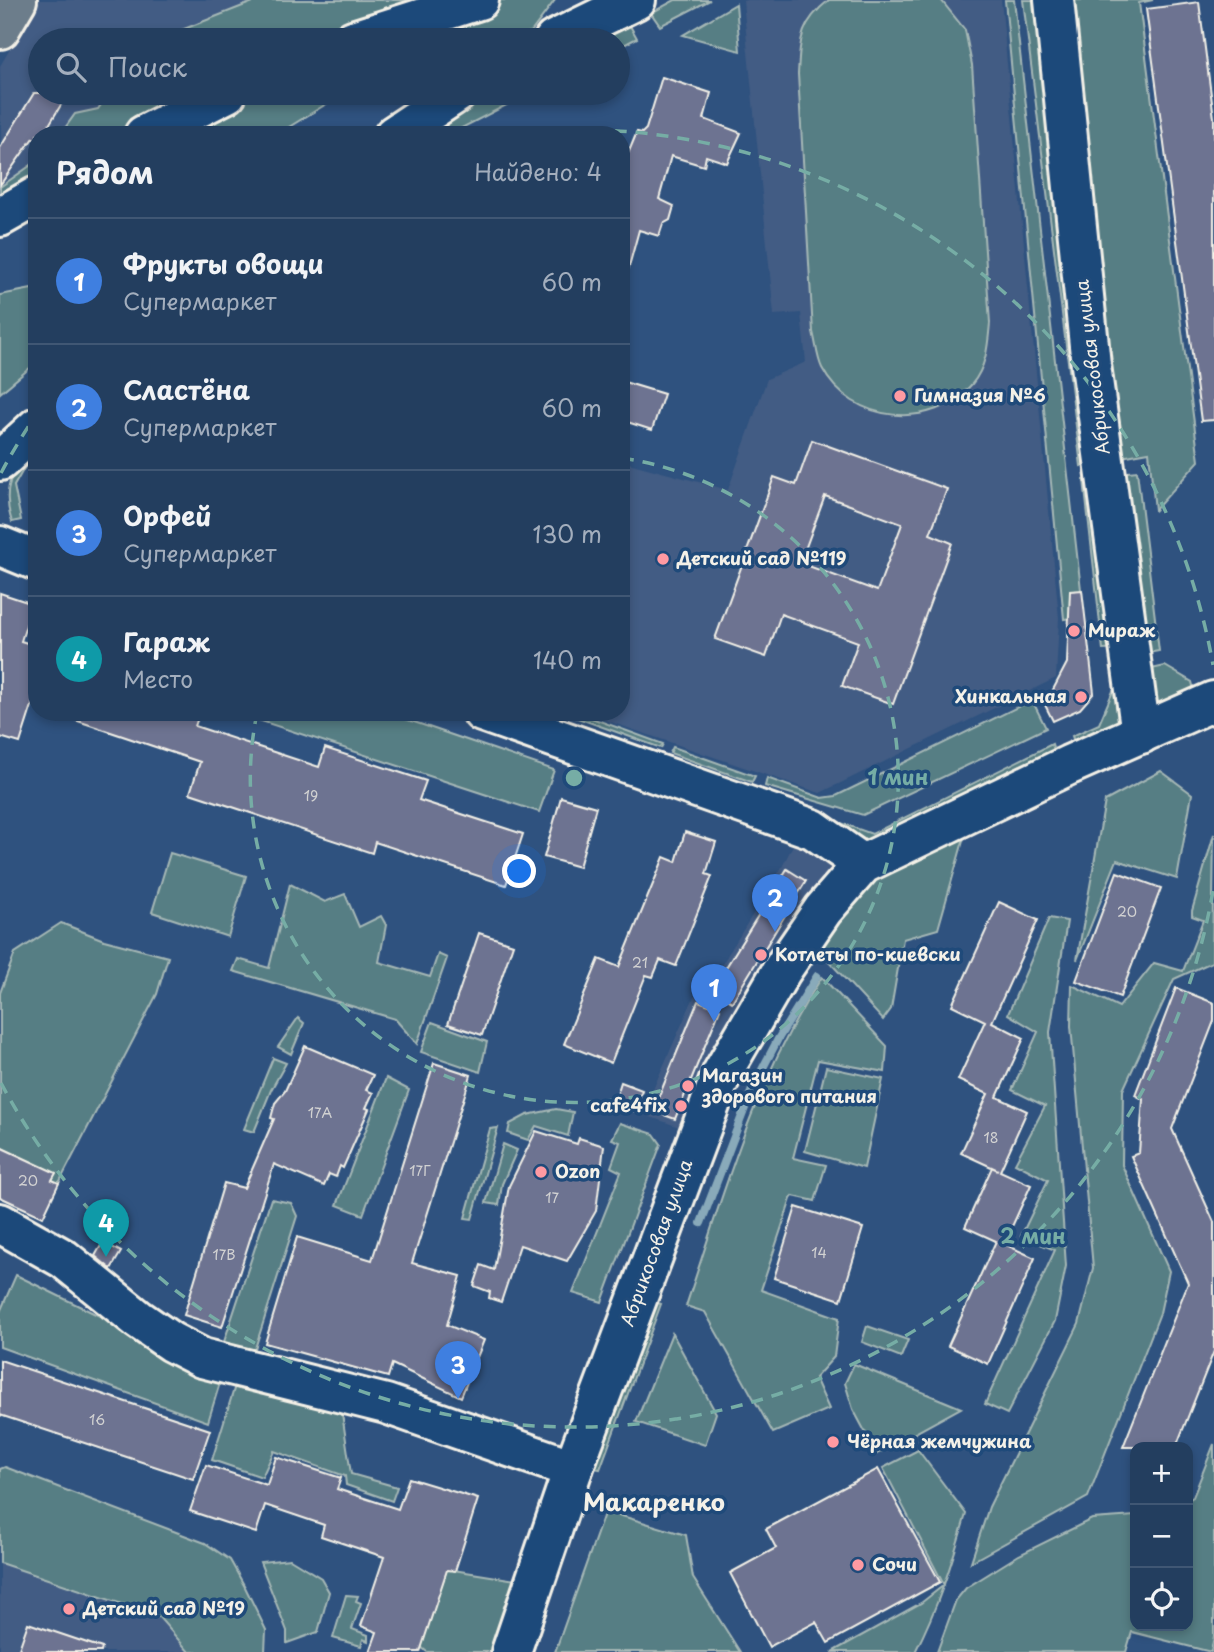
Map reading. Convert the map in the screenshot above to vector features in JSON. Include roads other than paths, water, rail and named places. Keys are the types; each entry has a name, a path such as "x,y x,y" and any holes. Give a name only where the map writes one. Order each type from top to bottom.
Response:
{"main road":[{"path":"0,29 17,0"}],"street":[{"path":"391,28 479,0"},
{"path":"579,28 636,0"},
{"name":"Абрикосовая улица","path":"1054,0 1091,365 1142,734"},
{"path":"162,126 204,105"},
{"path":"408,126 439,105"},
{"path":"0,217 28,201"},
{"path":"0,461 28,435"},
{"path":"0,546 28,557"},
{"name":"Абрикосовая улица","path":"511,1652 573,1469 722,1073 782,970 823,910 863,864 1214,701"},
{"path":"507,721 813,829 863,864"},
{"path":"0,1223 64,1259 138,1319 171,1342 202,1358 386,1404 573,1469"}],"waterway":[{"path":"701,1223 753,1087 778,1039 817,976"}],"place":[{"name":"Гимназия №6","path":"900,396"},
{"name":"Детский сад №119","path":"663,559"},
{"name":"Мираж","path":"1074,631"},
{"name":"Хинкальная","path":"1081,697"},
{"name":"Сластёна","path":"775,932"},
{"name":"Котлеты по-киевски","path":"761,955"},
{"name":"Фрукты овощи","path":"714,1022"},
{"name":"Магазин здорового питания","path":"688,1086"},
{"name":"cafe4fix","path":"681,1106"},
{"name":"Ozon","path":"541,1172"},
{"name":"Гараж","path":"106,1257"},
{"name":"Орфей","path":"458,1399"},
{"name":"Чёрная жемчужина","path":"833,1442"},
{"name":"Сочи","path":"858,1565"},
{"name":"Детский сад №19","path":"69,1609"}],"district":[{"name":"Макаренко","path":"654,1503"}]}
